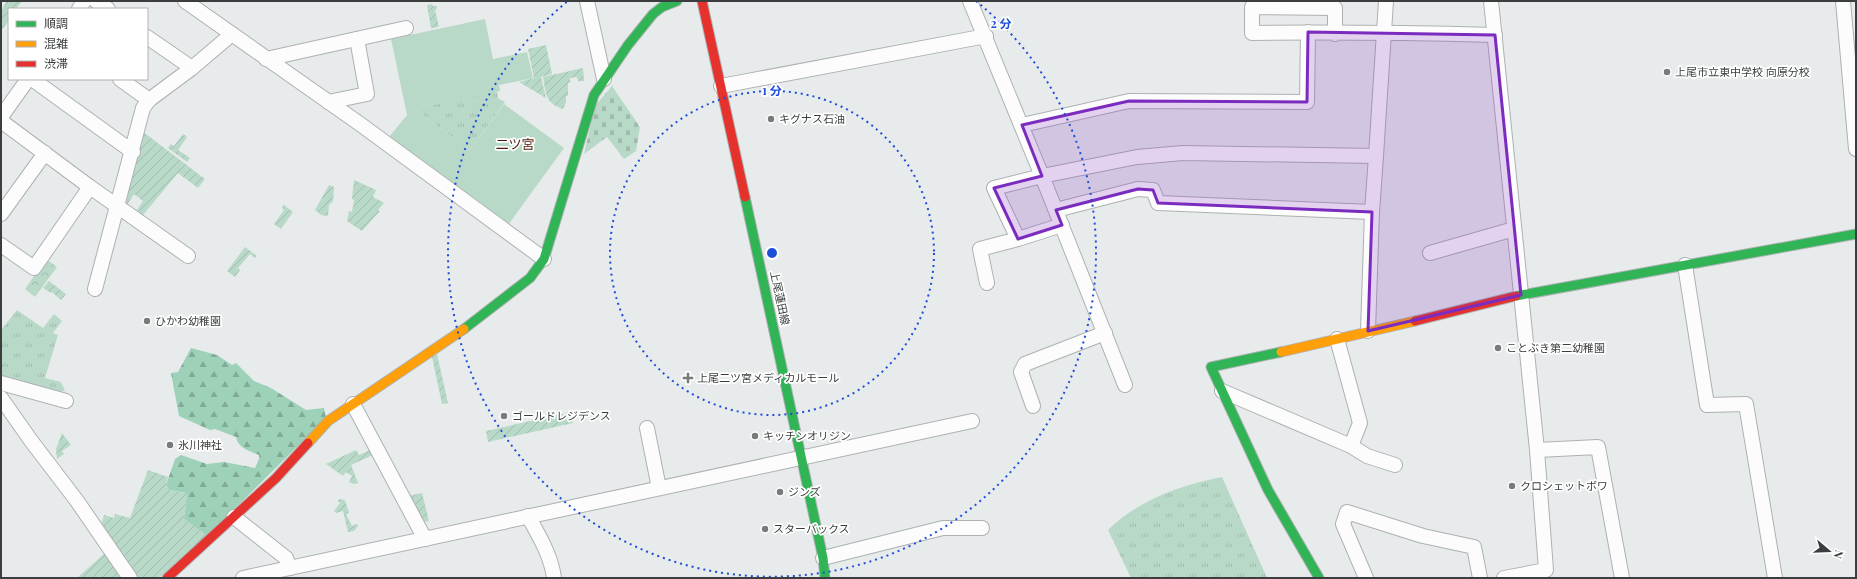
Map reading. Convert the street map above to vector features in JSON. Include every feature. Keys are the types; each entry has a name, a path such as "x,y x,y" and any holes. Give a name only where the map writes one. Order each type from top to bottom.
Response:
{"street":[{"path":"96,1 106,8"},
{"path":"185,1 328,102 544,259"},
{"path":"588,1 604,79"},
{"path":"167,578 276,478 328,421 472,323 530,278 544,259 592,102 604,79 653,14 662,7 677,1"},
{"name":"上尾蓮田線","path":"702,1 823,558 825,578"},
{"path":"970,1 986,36 1062,224 1125,385"},
{"path":"1368,331 1372,212 1386,1"},
{"path":"1491,1 1537,450 1546,570 1504,578"},
{"path":"1843,1 1856,149"},
{"path":"1335,34 1335,8 1252,7 1252,33 1308,32 1335,34 1384,32 1495,35"},
{"path":"266,59 406,28"},
{"path":"1022,125 1129,101 1307,102 1308,32"},
{"path":"95,289 133,152 143,108 149,100 192,68 232,34"},
{"path":"721,86 986,36"},
{"path":"148,38 192,68"},
{"path":"328,102 367,94 357,39"},
{"path":"1,117 27,80"},
{"path":"33,80 133,152"},
{"path":"121,80 149,100"},
{"path":"1,121 90,187 188,256"},
{"path":"1,214 45,153"},
{"path":"1018,239 994,188 1042,176 1137,157 1183,153 1376,156"},
{"path":"1,245 34,268 90,187"},
{"path":"1056,210 1138,189 1153,190 1158,203 1372,212"},
{"path":"986,283 980,249 1018,239 1062,224"},
{"path":"1430,253 1514,229"},
{"path":"1319,578 1268,490 1211,367 1337,339 1521,295 1856,234"},
{"path":"1685,265 1707,405 1746,404 1775,578"},
{"path":"1033,406 1021,372 1026,364 1105,333"},
{"path":"1337,339 1360,423 1351,446"},
{"path":"1,383 66,401"},
{"path":"1222,391 1351,446 1367,456 1394,465"},
{"path":"1,398 77,501 130,578"},
{"path":"353,404 425,539"},
{"path":"243,578 972,421"},
{"path":"647,428 659,488"},
{"path":"1537,450 1598,447 1622,578"},
{"path":"1366,578 1342,524 1347,512 1423,536 1474,547 1480,578"},
{"path":"528,516 553,565 554,578"},
{"path":"234,517 286,558 290,568"},
{"path":"823,558 943,528 982,528"}],"highlighted area":[{"path":"1308,32 1495,35 1521,295 1368,331 1372,212 1158,203 1153,190 1138,189 1056,210 1062,225 1018,239 994,188 1042,176 1022,125 1129,101 1307,102"}],"green space":[{"path":"7,1 22,1 17,8 8,8 8,21 1,31 1,11"},
{"path":"432,4 433,6 437,6 437,9 435,10 439,27 431,28 427,5"},
{"path":"485,19 493,59 527,52 533,78 499,85 500,91 414,109 470,150 504,104 564,148 508,225 389,137 407,115 391,39"},
{"path":"546,45 552,74 541,77 546,98 519,82 534,78 528,49"},
{"path":"583,68 584,81 578,81 577,77 570,78 570,83 568,83 568,96 566,96 566,102 563,109 557,107 547,97 543,77"},
{"path":"612,86 640,127 636,151 624,159 607,137 584,154 595,106"},
{"path":"497,91 498,98 505,102 470,150 414,109"},
{"path":"142,131 205,179 198,188 178,173 143,215 137,210 143,201 134,194 127,205 125,198"},
{"path":"183,134 187,137 178,150 190,158 187,162 168,148 171,144 174,146"},
{"path":"354,180 376,190 373,197 384,203 378,210 380,211 362,231 347,221 349,211 352,212 354,200 352,199"},
{"path":"329,185 334,187 333,201 329,205 328,216 321,215 315,210"},
{"path":"284,205 293,212 281,229 274,224 284,210 282,208"},
{"path":"245,247 257,256 255,258 250,254 238,268 240,270 235,277 227,271"},
{"path":"46,259 57,267 35,297 25,289"},
{"path":"49,281 66,294 61,300 52,292 51,293 43,288"},
{"path":"17,310 43,328 54,314 62,321 53,333 58,335 45,378 61,382 65,391 46,392 1,377 1,330"},
{"path":"191,348 217,355 232,365 236,363 254,381 271,388 306,410 324,408 326,418 207,536 184,519 187,493 169,490 166,485 175,459 181,455 207,464 224,462 255,468 259,455 239,444 236,437 215,429 210,430 179,416 171,373 178,372"},
{"path":"437,354 448,403 442,404 432,357"},
{"path":"571,412 573,423 488,442 486,431"},
{"path":"62,433 71,445 62,451 64,454 57,459 56,449"},
{"path":"356,450 359,455 370,450 373,455 351,465 358,483 353,484 349,482 352,476 346,472 343,476 326,464"},
{"path":"148,470 168,477 166,485 169,490 187,493 184,519 207,536 159,578 138,578 101,526 104,515 114,518 115,514 130,518"},
{"path":"1222,477 1267,578 1131,578 1108,530 1133,510 1161,495 1191,484"},
{"path":"422,493 429,521 421,522 408,496"},
{"path":"339,499 345,500 349,513 346,514 352,526 357,524 358,526 354,531 348,532 343,511 336,513 334,511 340,503 338,501"},
{"path":"105,553 123,578 77,578"}],"traffic: fast":[{"path":"464,329 530,278 544,259 594,95 628,45 653,14 662,7 677,1"},
{"path":"745,197 823,558 825,578"},
{"path":"1516,296 1856,234"},
{"path":"1281,352 1211,367 1268,490 1319,578"}],"traffic: slow":[{"path":"1281,352 1415,321"},
{"path":"308,443 328,421 464,329"}],"traffic: jam":[{"path":"702,1 745,197"},
{"path":"1415,321 1516,296"},
{"path":"167,578 276,478 308,443"}],"place":[{"name":"上尾市立東中学校 向原分校","path":"1667,72"},
{"name":"キグナス石油","path":"771,119"},
{"name":"ひかわ幼稚園","path":"147,321"},
{"name":"ことぶき第二幼稚園","path":"1498,348"},
{"name":"上尾二ツ宮メディカルモール","path":"688,378"},
{"name":"ゴールドレジデンス","path":"504,416"},
{"name":"キッチンオリジン","path":"755,436"},
{"name":"氷川神社","path":"170,445"},
{"name":"クロシェットボワ","path":"1512,486"},
{"name":"ジンズ","path":"780,492"},
{"name":"スターバックス","path":"765,529"}],"district":[{"name":"二ツ宮","path":"515,144"}]}
